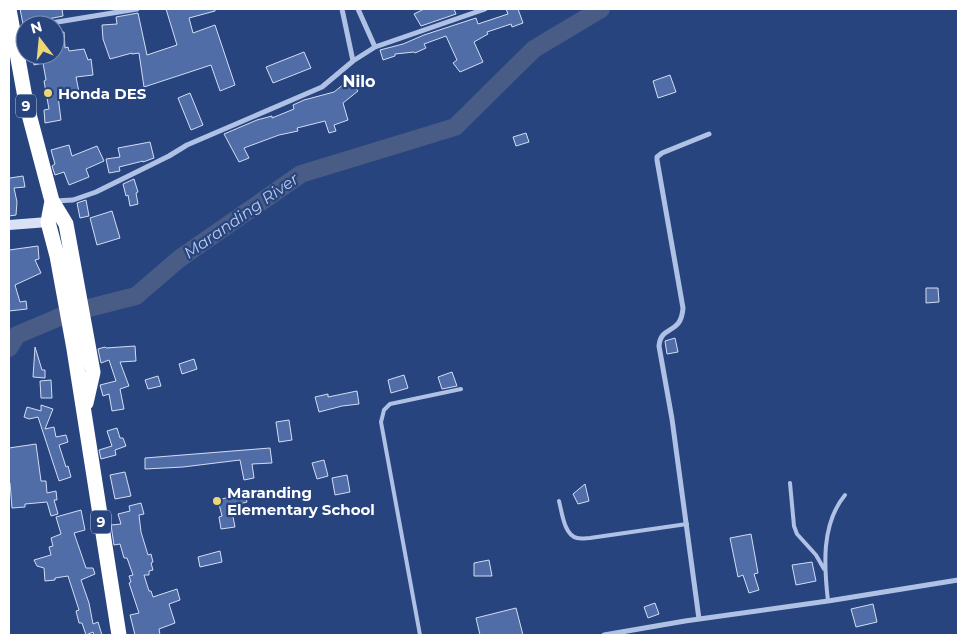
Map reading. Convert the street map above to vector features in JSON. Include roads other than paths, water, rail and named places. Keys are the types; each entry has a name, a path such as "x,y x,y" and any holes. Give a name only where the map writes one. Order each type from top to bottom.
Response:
{"highway":[{"name":"9","path":"9,9 15,21"},
{"name":"9","path":"22,65 26,102 52,201 66,224 64,255 81,348 84,409 119,635"},
{"name":"9","path":"52,201 48,222 64,255"}],"street":[{"path":"65,21 137,9"},
{"path":"342,9 353,61"},
{"path":"358,9 375,47"},
{"path":"52,201 73,200 96,192 169,156 187,145 322,87 353,61 375,47 485,9"},
{"path":"699,619 667,386 659,346 663,334 682,320 683,308 657,157 662,153 709,134"},
{"path":"9,225 48,222"},
{"path":"604,635 958,580"}],"lane":[{"path":"420,635 381,422 384,410 390,404 461,390"},
{"path":"790,483 793,520 797,534 816,555 824,569"},
{"path":"828,601 824,569 832,517 845,495"},
{"path":"559,501 568,530 578,538 590,538 687,524"}],"waterway":[{"name":"Maranding River","path":"9,348 17,335 69,313 136,296 179,259 301,174 455,127 534,49 601,9"}],"place":[{"name":"Honda DES","path":"48,93"},
{"name":"Maranding Elementary School","path":"217,501"}],"district":[{"name":"Nilo","path":"359,81"}]}
